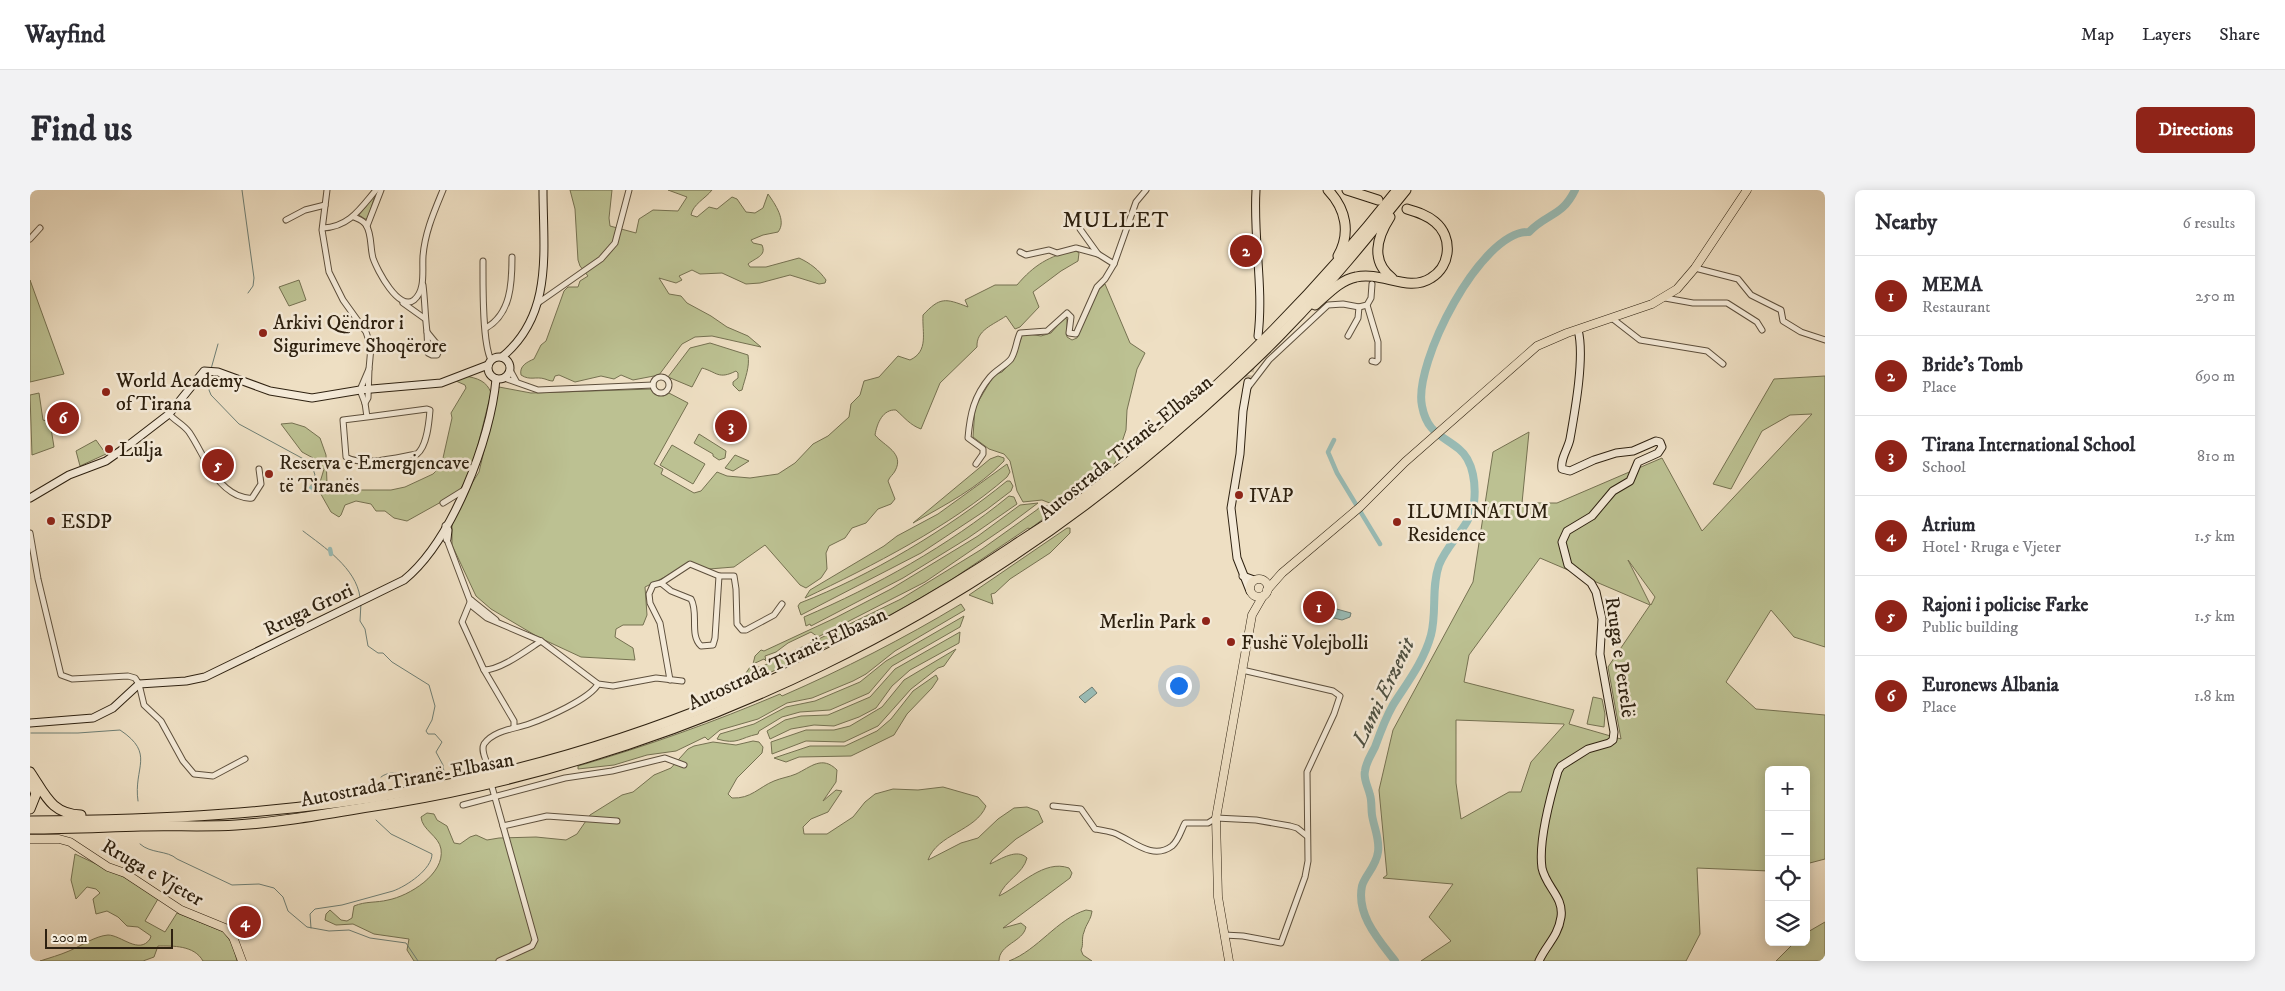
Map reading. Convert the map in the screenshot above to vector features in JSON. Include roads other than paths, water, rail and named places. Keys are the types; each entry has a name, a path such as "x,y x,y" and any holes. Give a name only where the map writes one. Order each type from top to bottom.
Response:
{"highway":[{"path":"1324,277 1324,272 1342,249 1346,227 1342,210 1328,190"},
{"path":"1347,190 1378,200"},
{"name":"Autostrada Tiranë-Elbasan","path":"30,821 131,820 273,812 451,784 540,762 635,732 706,707 798,668 898,616 954,584 1074,505 1130,461 1212,390 1266,338 1324,277 1396,190"},
{"name":"Autostrada Tiranë-Elbasan","path":"30,829 235,825 339,812 452,792 523,775 620,747 708,716 809,672 900,626 955,594 1048,533 1135,466 1245,370 1299,316 1406,190"},
{"path":"1399,282 1390,276 1378,260 1377,245 1382,230 1410,190"},
{"path":"1299,316 1304,315 1339,285 1355,277 1376,276 1417,284 1430,279 1441,269 1447,254 1446,238 1438,224 1425,215 1407,209"},
{"path":"30,772 50,802 61,812 74,815 113,815 131,820"},
{"path":"30,779 36,791 30,808"}],"main road":[{"path":"1252,615 1265,593 1282,573 1360,507 1405,462 1485,389 1537,346 1665,298 1676,289 1695,268 1747,190"},
{"path":"1265,582 1282,573"},
{"path":"1229,961 1218,897 1216,818 1252,615 1250,586 1254,580 1259,579 1265,582"},
{"path":"1265,582 1265,593"},
{"path":"1251,592 1258,597 1265,593"},
{"name":"Rruga e Vjeter","path":"30,838 59,839 70,842 108,866 125,873 181,910 225,928 233,937 242,961"}],"street":[{"path":"327,190 323,228 325,256 331,277 343,300 362,325 369,338 372,354 364,390 367,417"},
{"path":"323,228 340,224 354,216 376,190"},
{"path":"381,190 367,226 372,255 377,268 390,288 403,302 424,318"},
{"path":"427,332 424,318 425,308 422,282 425,240 430,220 442,190"},
{"path":"30,498 69,475 106,461 169,414 202,372 218,372 270,391 292,396 322,397 364,390 441,383 505,359 526,330 538,302 542,282 543,190"},
{"path":"538,302 601,259 615,243 630,190"},
{"path":"976,464 984,451 968,438 972,406 990,377 1014,353 1020,334 1047,331 1062,316 1068,313 1072,317 1069,331 1072,335 1076,334 1096,288 1105,280 1114,264 1136,202 1146,190"},
{"path":"1256,190 1255,220 1261,292 1258,336"},
{"path":"286,220 305,210 325,204"},
{"path":"354,216 367,226"},
{"path":"30,239 40,228"},
{"path":"1080,229 1098,254"},
{"path":"1020,252 1026,255 1049,250 1057,253 1076,248 1098,254 1114,264"},
{"path":"486,328 496,322 504,309 511,284 512,256"},
{"path":"482,261 489,366 501,378 516,381 528,388 538,390 654,385"},
{"path":"1695,268 1738,279 1751,294 1781,310 1783,321 1801,332 1825,340"},
{"path":"403,302 408,303 415,299 422,282"},
{"path":"1246,391 1269,360 1328,305 1343,304 1359,308 1367,304 1371,298 1372,284"},
{"path":"1665,298 1693,303 1727,303 1757,322 1762,330"},
{"path":"1367,304 1378,342 1378,360 1376,362 1372,361"},
{"path":"1348,336 1358,318 1359,308"},
{"path":"1613,319 1640,340 1706,352 1723,364"},
{"name":"Rruga e Petrelë","path":"1539,961 1552,943 1561,918 1559,901 1545,876 1542,862 1545,829 1558,771 1561,766 1588,749 1609,744 1614,732 1600,654 1602,619 1596,592 1591,583 1568,565 1563,553 1563,537 1567,531 1592,516 1613,491 1630,481 1638,462 1658,453 1662,447 1660,442 1656,441 1633,451 1616,453 1594,460 1570,471 1563,470 1561,464 1570,440 1579,361 1581,340 1578,330"},
{"path":"505,359 516,381"},
{"path":"501,378 510,370"},
{"name":"Rruga Grori","path":"139,684 205,678 404,580 426,561 444,539 453,504 461,497 475,466 494,394 501,378"},
{"path":"1248,382 1240,454 1231,508 1237,558 1251,592"},
{"path":"430,410 422,450 417,454 370,461 352,461 346,457 343,420 367,417 430,410"},
{"path":"169,414 185,428 216,478 226,490 245,498 252,498 260,484 259,469"},
{"path":"453,504 443,503 465,489"},
{"path":"30,533 38,579 61,675 72,679 128,676 136,678 144,705 162,721 183,762 194,774 213,776 245,759"},
{"path":"444,539 472,606 487,618 541,641 598,684 613,686 644,679 682,681"},
{"path":"670,680 660,624 650,603 649,594 653,585 661,583 690,564 719,576 734,576 736,624 742,630 746,630 774,614 782,604"},
{"path":"661,583 670,592 691,599 695,608 696,640 701,646 708,647 713,646 715,638 719,576"},
{"path":"1243,576 1254,580"},
{"path":"471,600 462,622 484,670 514,721 514,727"},
{"path":"484,670 490,670 541,641"},
{"path":"1224,935 1243,936 1281,943 1305,877 1308,861 1306,772 1334,714 1340,696 1333,691 1242,670"},
{"path":"30,723 93,718 113,708 139,684"},
{"path":"486,763 483,749 485,744 501,732 527,725 567,706 595,690 598,684"},
{"path":"463,805 565,778 612,772 665,758 684,765"},
{"path":"492,787 535,940 532,946 499,961"},
{"path":"1053,806 1081,809 1095,829 1112,832 1149,850 1161,850 1171,846 1179,838 1186,823 1208,823 1216,818 1256,820 1290,826 1297,828 1307,836"},
{"path":"502,826 547,816 617,821"}],"water":[{"path":"1333,608 1351,613 1350,617 1342,620 1330,617"},
{"path":"1092,687 1097,693 1085,703 1079,697"}],"waterway":[{"path":"242,190 254,278 253,286 248,293"},
{"name":"Lumi Erzenit","path":"1395,961 1370,926 1362,907 1362,886 1375,862 1378,847 1378,838 1372,815 1371,797 1365,777 1366,768 1390,710 1415,672 1428,645 1433,626 1435,582 1439,565 1468,520 1472,512 1475,496 1473,474 1468,460 1459,449 1431,428 1424,415 1422,386 1428,361 1439,332 1454,302 1472,275 1491,252 1510,237 1529,232 1559,210 1570,199 1575,190"},
{"path":"211,369 218,344"},
{"path":"210,375 209,390 211,395 239,424 311,463 315,475 309,491"},
{"path":"1334,440 1328,452 1337,473 1380,544"},
{"path":"303,531 329,551 346,568 357,586 360,597"},
{"path":"330,549 331,554"},
{"path":"361,603 360,621 365,629 368,646 378,653 383,653 392,662 429,685 435,706 432,720 426,731 428,734 435,734 442,742 436,752 443,765 444,772 434,780 430,781 398,773 386,774 381,777"},
{"path":"31,733 78,733 120,730 137,746 140,754 141,762 137,789 138,801"},
{"path":"311,928 310,914 315,909 342,905 393,891 418,876 428,865 432,854 391,834 376,820"},
{"path":"140,844 149,849 169,854 232,885 259,884 274,888 283,897 288,911 307,927 329,931 349,930 370,938 406,943 418,961"}],"tunnel":[{"path":"1248,382 1252,363"}],"place":[{"name":"Bride's Tomb","path":"1246,251"},
{"name":"Arkivi Qëndror i Sigurimeve Shoqërore","path":"263,333"},
{"name":"World Academy of Tirana","path":"106,392"},
{"name":"Euronews Albania","path":"63,418"},
{"name":"Tirana International School","path":"731,426"},
{"name":"Lulja","path":"109,449"},
{"name":"Rajoni i policise Farke","path":"218,465"},
{"name":"Reserva e Emergjencave të Tiranës","path":"269,474"},
{"name":"IVAP","path":"1239,495"},
{"name":"ESDP","path":"51,521"},
{"name":"ILUMINATUM Residence","path":"1397,522"},
{"name":"MEMA","path":"1319,607"},
{"name":"Merlin Park","path":"1206,621"},
{"name":"Fushë Volejbolli","path":"1231,642"},
{"name":"Atrium","path":"245,922"}],"district":[{"name":"MULLET","path":"1116,219"}]}
